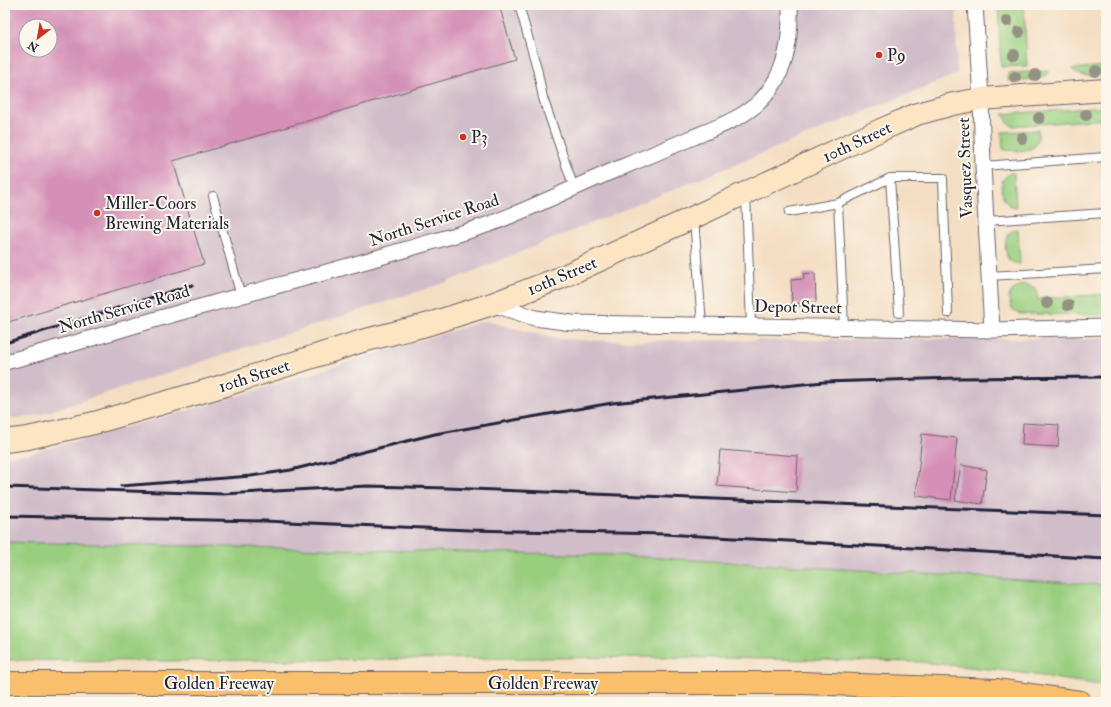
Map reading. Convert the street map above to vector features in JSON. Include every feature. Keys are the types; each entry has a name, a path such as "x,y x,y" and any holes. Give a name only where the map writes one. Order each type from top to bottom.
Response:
{"highway":[{"name":"Golden Freeway","path":"5,683 803,683 996,690 1080,702"}],"street":[{"name":"North Service Road","path":"5,362 160,317 350,266 465,232 496,221 713,129 741,115 756,104 772,86 779,75 788,44 791,24 790,5"},
{"name":"Vasquez Street","path":"975,5 981,98 982,166 992,330"},
{"name":"10th Street","path":"5,441 28,438 94,423 219,387 362,341 426,325 492,304 560,278 917,114 981,98 1106,90"},
{"name":"Depot Street","path":"492,304 535,318 572,323 992,330 1106,327"}],"lane":[{"path":"519,5 537,68 543,98 574,188"},
{"path":"982,166 1106,157"},
{"path":"890,178 899,313"},
{"path":"789,212 838,203 890,178 943,178 948,313"},
{"path":"746,193 751,326"},
{"path":"212,196 241,296"},
{"path":"838,203 844,327"},
{"path":"986,222 1106,213"},
{"path":"694,217 702,325"},
{"path":"989,276 1106,269"}],"shaded area":[{"path":"5,5 956,5 957,74 447,282 32,417 5,419"},
{"path":"485,321 557,339 606,341 1106,339 1106,585 612,555 5,542 5,456 28,454 204,406"}],"green space":[{"path":"998,5 1024,5 1027,66 1001,67"},
{"path":"1106,66 1106,74 1083,75 1072,69"},
{"path":"1049,71 1042,78 1008,81 1008,73"},
{"path":"1106,107 1106,119 1013,126 1009,124 1003,114"},
{"path":"1038,130 1038,142 1030,149 1010,151 1003,149 1002,132"},
{"path":"1010,173 1014,173 1016,207 1005,201 1002,192 1003,180"},
{"path":"1015,229 1018,229 1020,264 1014,263 1008,259 1006,249 1007,236"},
{"path":"1021,285 1028,285 1035,288 1038,299 1106,294 1106,315 1020,314 1012,307 1009,297 1011,292"},
{"path":"5,542 612,555 1106,585 1106,686 1008,671 920,662 666,657 158,661 5,660"}],"building":[{"name":"Miller-Coors Brewing Materials","path":"5,5 499,5 515,59 173,161 204,264 5,323"},
{"path":"815,273 816,302 808,302 808,306 799,306 799,303 792,304 791,280 804,279 803,274"},
{"path":"1023,423 1059,425 1058,447 1022,445"},
{"path":"922,434 957,438 951,500 916,496"},
{"path":"720,450 798,456 796,492 717,486"},
{"path":"961,465 987,470 982,504 955,500"}],"railway":[{"path":"5,343 192,285"},
{"path":"121,486 251,476 291,470 435,434 612,403 824,382 956,378 1106,377"},
{"path":"5,487 223,494 367,486 447,488 1106,515"},
{"path":"5,516 264,521 469,530 664,534 1106,559"}],"place":[{"name":"P9","path":"879,55"},
{"name":"P3","path":"463,137"},
{"name":"Miller-Coors Brewing Materials","path":"97,213"}]}
